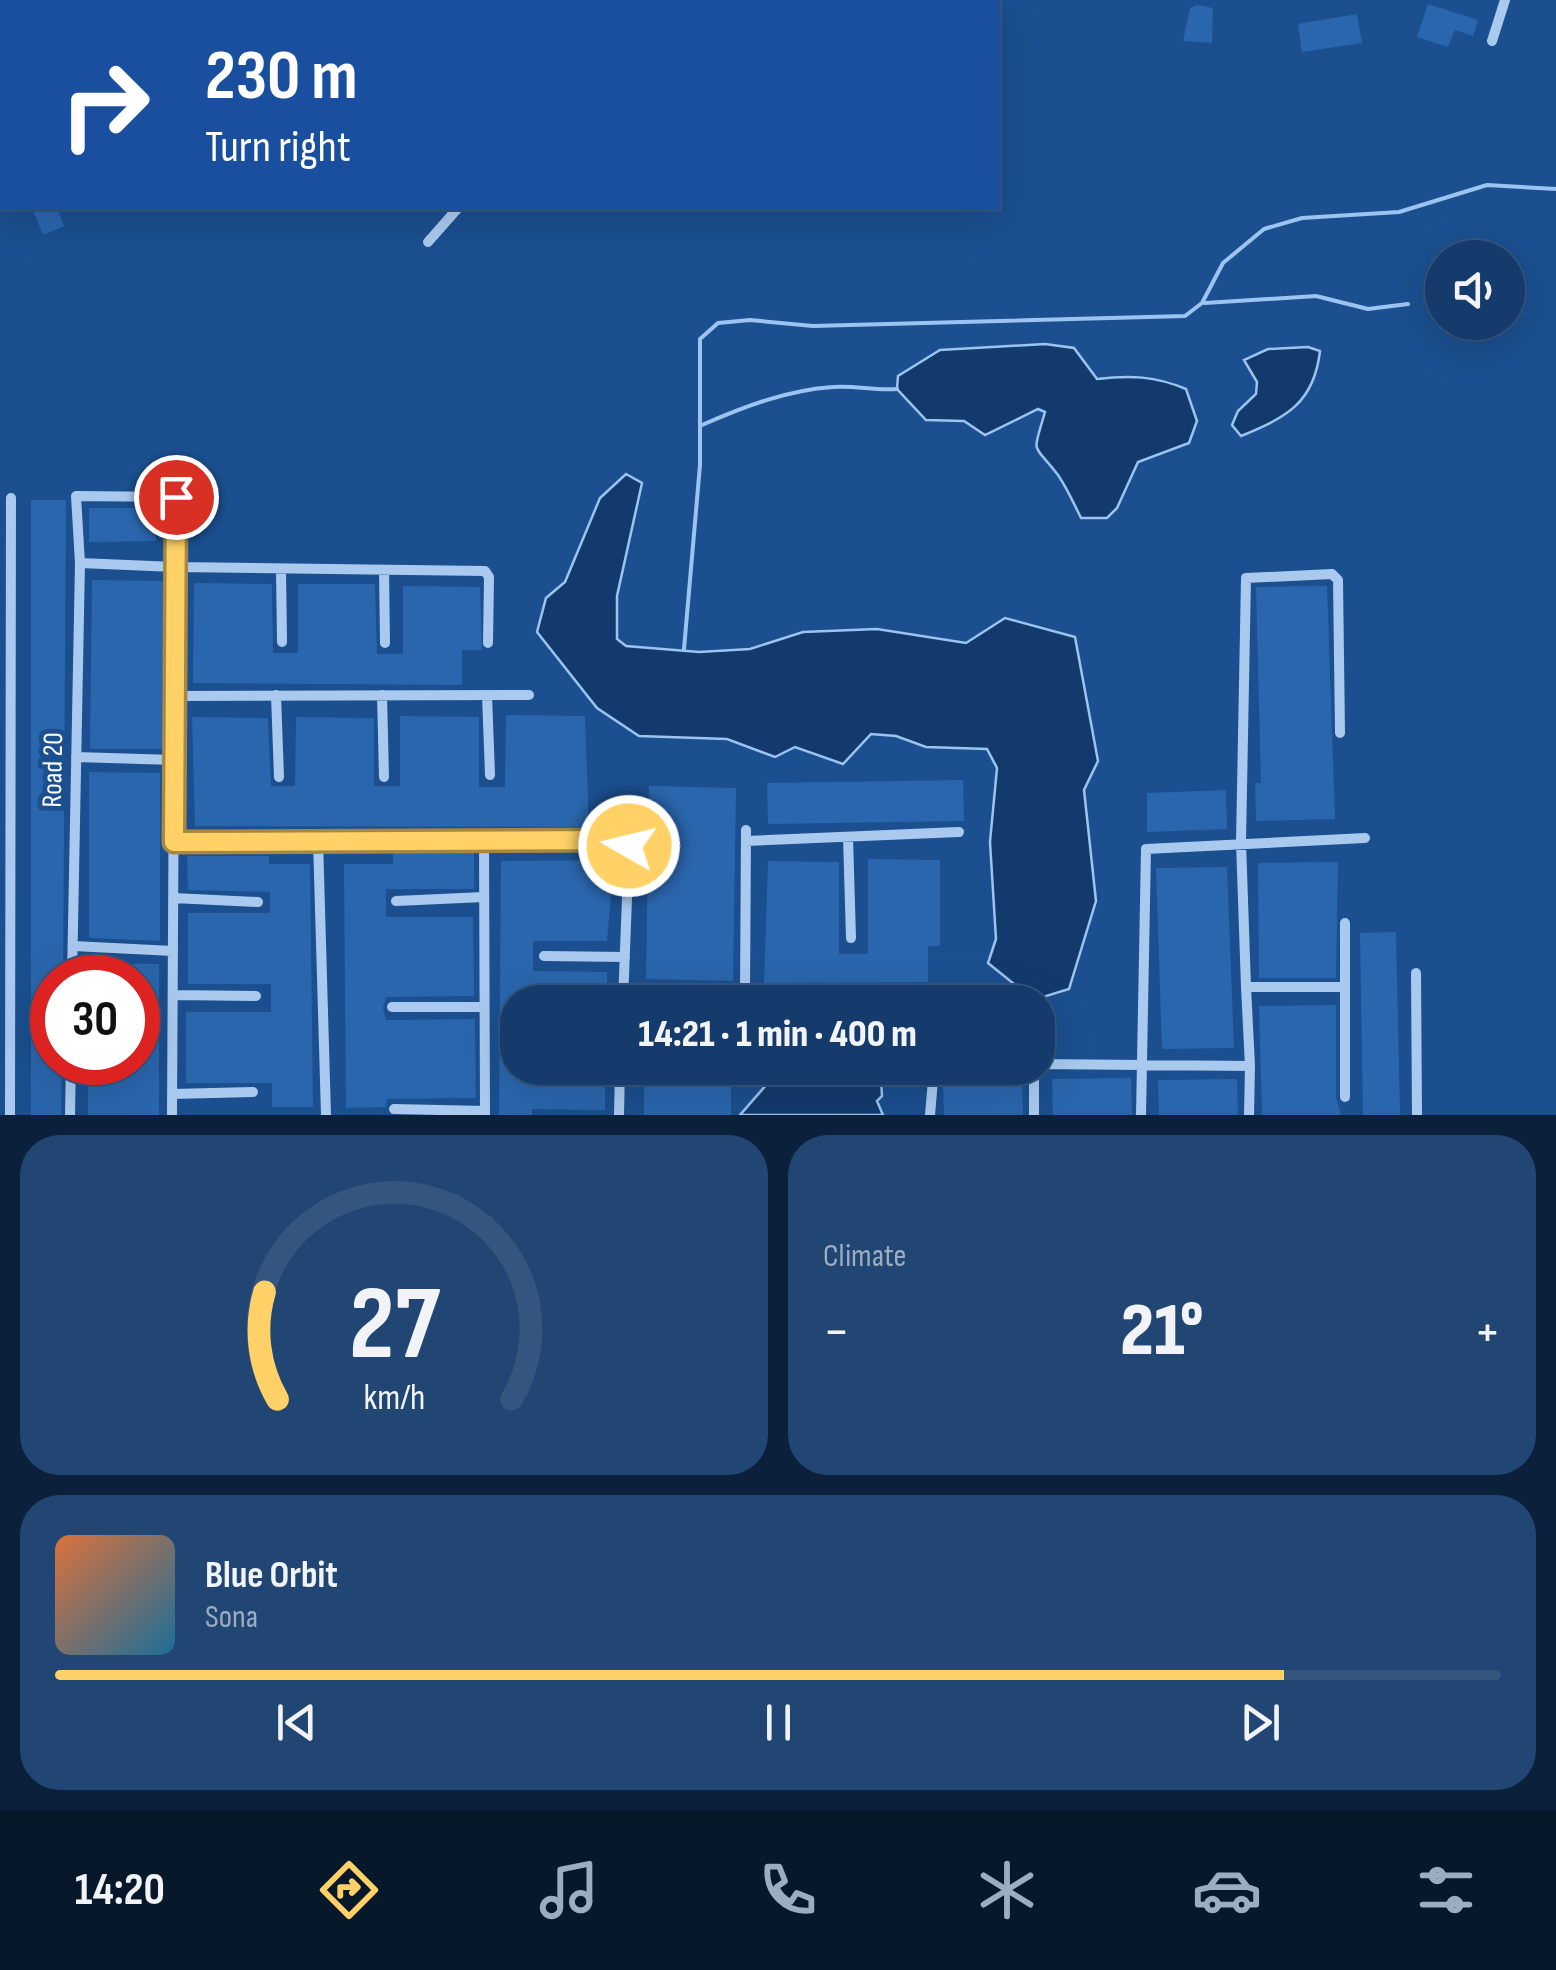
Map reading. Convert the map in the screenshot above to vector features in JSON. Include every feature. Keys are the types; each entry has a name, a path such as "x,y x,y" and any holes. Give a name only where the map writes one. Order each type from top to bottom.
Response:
{"street":[{"path":"1492,41 1505,0"},
{"path":"428,242 456,210"},
{"name":"Road 20","path":"73,955 80,564 76,496 176,497 175,567"},
{"path":"10,1115 5,719 11,498"},
{"path":"80,564 488,573 488,643"},
{"path":"172,1115 175,567"},
{"path":"281,570 282,642"},
{"path":"384,570 385,643"},
{"path":"1249,1115 1241,842 1246,578 1336,576 1340,733"},
{"path":"175,696 528,694"},
{"path":"382,695 384,778"},
{"path":"487,695 490,775"},
{"path":"276,696 280,778"},
{"path":"76,757 174,760"},
{"path":"745,985 746,835 848,837 960,832"},
{"path":"848,837 851,938"},
{"path":"1141,1115 1144,853 1150,846 1365,838"},
{"path":"394,1110 485,1113 484,839"},
{"path":"318,840 326,1115"},
{"path":"174,842 628,842 624,985"},
{"path":"396,901 484,897"},
{"path":"174,898 258,902"},
{"path":"1345,923 1345,1097"},
{"path":"73,946 173,951"},
{"path":"544,956 625,957"},
{"path":"1416,973 1418,1115"},
{"path":"1246,987 1345,986"},
{"path":"172,995 256,996"},
{"path":"392,1007 484,1007"},
{"path":"1055,1066 1250,1066"},
{"path":"70,1115 71,1085"},
{"path":"618,1115 619,1085"},
{"path":"930,1115 933,1085"},
{"path":"1034,1115 1035,1085"},
{"path":"172,1094 253,1092"}],"water":[{"path":"1045,344 1074,348 1097,379 1142,378 1186,389 1197,421 1189,443 1138,462 1117,508 1107,518 1081,518 1061,480 1039,452 1037,443 1045,412 1038,409 985,435 964,421 926,420 897,389 898,376 940,350"},
{"path":"1308,347 1320,351 1312,384 1304,396 1285,414 1241,436 1232,425 1238,411 1256,394 1257,382 1244,360 1268,349"},
{"path":"626,474 642,483 617,596 617,639 626,646 699,652 750,649 803,632 877,629 966,643 1005,618 1075,637 1098,761 1084,790 1096,901 1069,989 1055,993 1055,985 1016,985 988,963 996,939 990,842 997,768 987,749 926,747 896,736 871,734 843,764 795,747 775,757 727,739 639,736 597,708 537,632 546,598 565,582 600,498"},
{"path":"766,1085 881,1085 882,1096 877,1101 883,1115 740,1115"}],"building":[{"path":"1428,4 1478,20 1473,36 1455,30 1448,47 1417,37"},
{"path":"1190,8 1213,8 1212,43 1183,41"},
{"path":"1357,14 1362,43 1302,52 1298,24"},
{"path":"33,210 58,210 64,226 43,235"},
{"path":"31,500 66,500 63,955 31,955"},
{"path":"89,508 156,508 156,541 89,542"},
{"path":"92,580 164,581 162,749 90,749"},
{"path":"194,583 272,584 273,653 298,653 298,584 375,584 377,654 403,654 403,586 480,587 482,650 462,650 462,685 193,683"},
{"path":"1327,586 1335,819 1256,821 1255,783 1261,783 1256,587"},
{"path":"506,715 585,716 589,827 195,826 192,717 268,718 271,786 295,786 296,717 374,718 374,786 400,786 400,716 479,717 479,787 505,787"},
{"path":"89,772 160,773 160,941 89,938"},
{"path":"963,780 964,821 768,824 767,783"},
{"path":"649,786 736,788 733,981 646,979"},
{"path":"1226,790 1227,829 1147,832 1147,793"},
{"path":"393,853 474,853 474,889 386,889 386,917 473,917 474,996 386,997 383,1008 386,1020 475,1019 476,1098 387,1099 386,1107 346,1108 344,864 393,864"},
{"path":"187,856 269,856 269,864 310,864 313,1107 272,1107 272,1083 186,1083 186,1012 271,1012 271,984 188,984 188,913 270,913 270,892 188,890"},
{"path":"868,859 940,860 940,946 928,946 928,982 764,983 768,861 839,862 839,954 868,954"},
{"path":"614,860 607,941 533,941 533,971 607,972 607,985 500,985 501,861"},
{"path":"1338,862 1336,978 1259,978 1258,863"},
{"path":"1227,867 1234,1048 1162,1049 1156,868"},
{"path":"1396,932 1400,1115 1363,1115 1360,933"},
{"path":"500,988 500,1085 605,1085 605,1110 532,1109 532,1115 499,1115"},
{"path":"1336,1005 1336,1097 1341,1115 1262,1115 1259,1006"},
{"path":"1131,1078 1132,1115 1053,1115 1055,1079"},
{"path":"1237,1079 1238,1115 1159,1115 1158,1080"},
{"path":"31,1085 62,1085 61,1115 31,1115"},
{"path":"88,1085 159,1085 159,1115 88,1115"},
{"path":"644,1085 731,1085 731,1115 644,1115"},
{"path":"943,1085 1022,1085 1023,1115 944,1115"}],"waterway":[{"path":"684,649 700,465 700,339 718,323 750,320 813,326 1185,316 1202,303 1223,263 1264,229 1302,218 1399,212 1487,185 1556,189"},
{"path":"1205,303 1316,296 1368,309 1408,304"},
{"path":"702,425 799,392 841,387 897,389"}],"route":[{"path":"176,497 174,842 623,840 629,846"}]}
